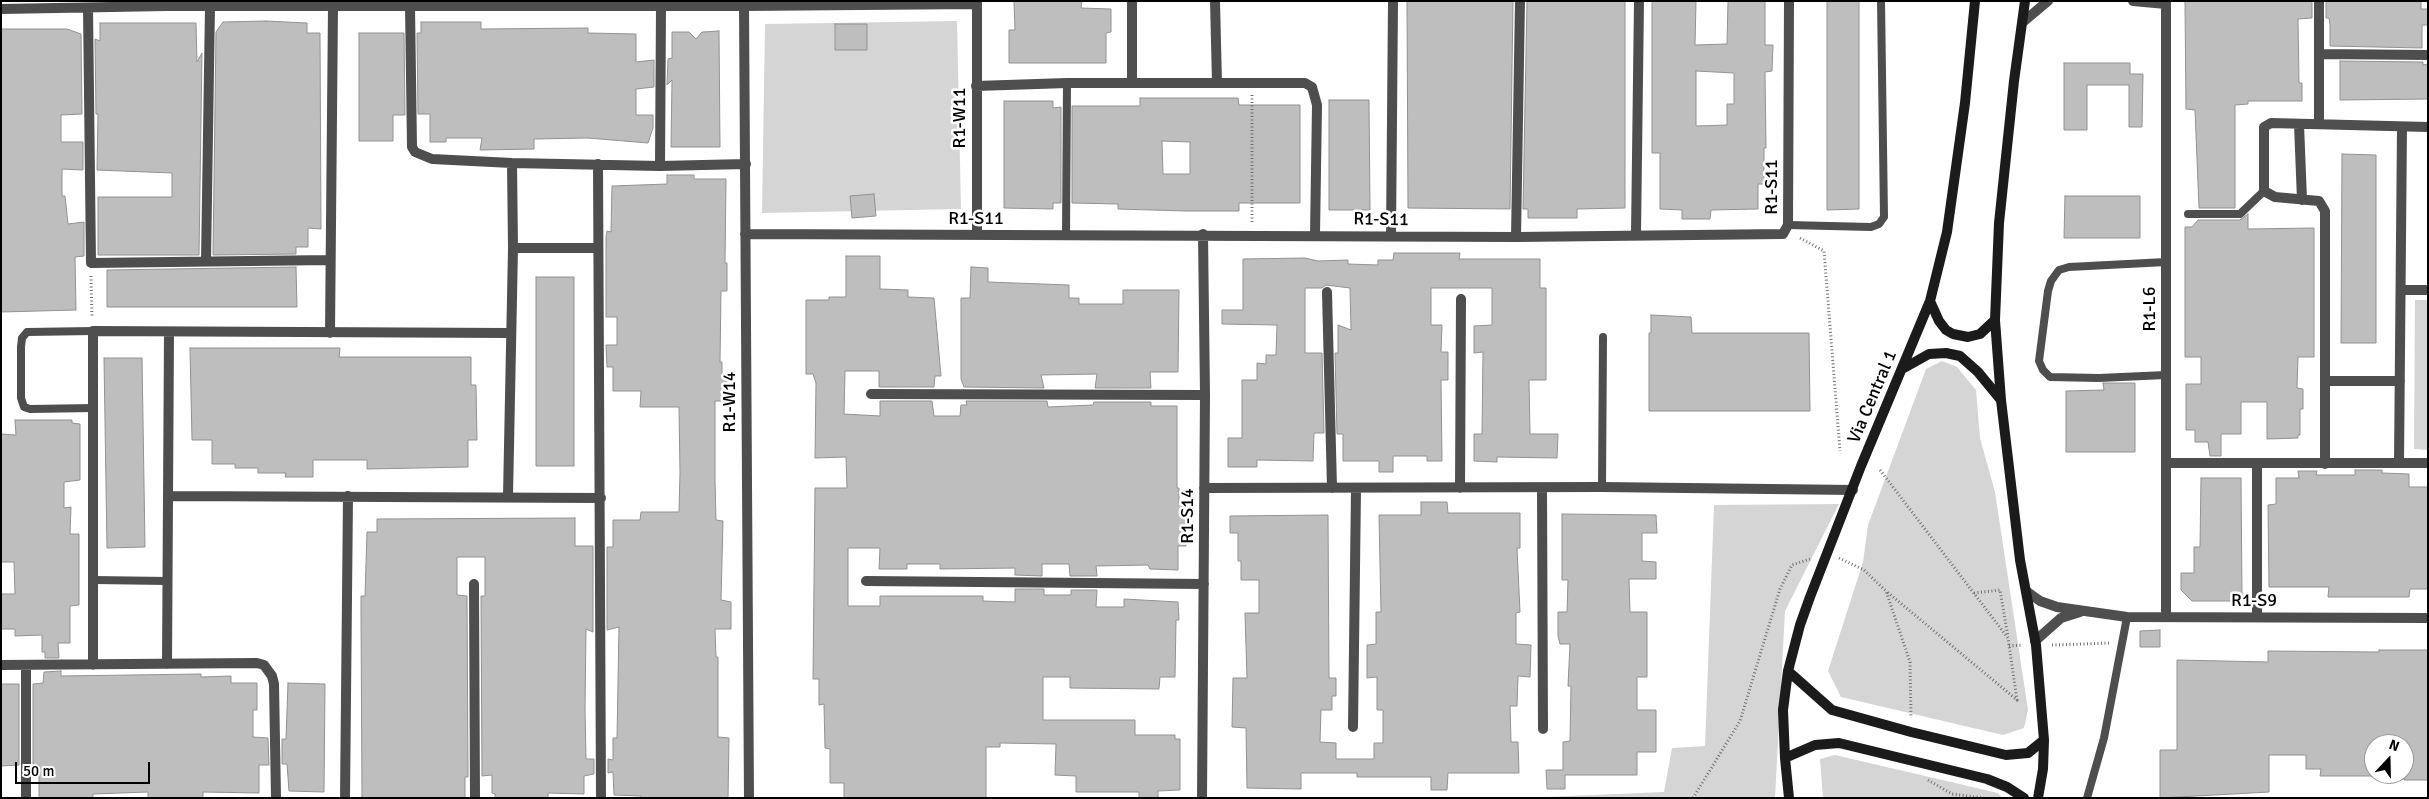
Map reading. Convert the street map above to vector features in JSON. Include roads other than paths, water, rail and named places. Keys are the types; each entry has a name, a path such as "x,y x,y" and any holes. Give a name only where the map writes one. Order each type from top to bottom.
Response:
{"main road":[{"name":"Via Central 1","path":"1789,798 1785,758 1784,710 1788,671 1800,625 1930,301 1947,232 1965,103 1975,1"},
{"path":"2025,1 2014,81 2000,213 1995,320 2001,400 2026,591 2035,643 2044,740 2043,769 2038,798"},
{"path":"1930,301 1939,321 1946,330 1954,334 1968,337 1980,334 1995,320"},
{"path":"1904,368 1929,354 1946,353 1960,356 1978,372 2001,400"},
{"path":"1788,671 1832,710 1911,732 2006,756 2028,753 2044,740"},
{"path":"1785,758 1826,743 1839,743 1987,779 2007,786 2024,798"}],"street":[{"path":"1132,1 1132,83"},
{"path":"1215,1 1217,83"},
{"path":"1391,236 1393,1"},
{"path":"1516,237 1520,1"},
{"path":"1636,234 1639,1"},
{"name":"R1-S11","path":"745,234 1252,234 1516,237 1636,234 1775,235 1787,228 1789,1"},
{"path":"2023,22 2048,1"},
{"path":"2133,1 2166,3"},
{"path":"2319,1 2319,124"},
{"path":"1,9 88,8 167,3 210,6 257,4 410,6 579,3 661,6 704,4 744,6 977,3"},
{"name":"R1-W11","path":"977,3 977,235"},
{"name":"R1-L6","path":"2166,3 2166,617"},
{"path":"206,261 210,6"},
{"path":"330,334 333,6"},
{"path":"410,6 412,147 415,152 432,159 512,164 660,166 746,164"},
{"path":"660,166 661,6"},
{"name":"R1-W14","path":"744,6 749,798"},
{"path":"88,8 91,263 330,260"},
{"path":"2320,54 2428,55"},
{"path":"976,86 1067,83 1305,83 1312,87 1316,94 1315,235"},
{"path":"2325,464 2326,211 2319,201 2276,197 2264,191 2262,185 2264,127 2271,123 2428,127"},
{"path":"2299,124 2302,200"},
{"path":"2399,463 2402,127"},
{"path":"508,496 513,248 512,164"},
{"path":"598,164 601,798"},
{"name":"R1-S14","path":"1202,798 1204,584 1203,234"},
{"path":"513,248 598,248"},
{"path":"2401,290 2428,290"},
{"path":"1326,292 1332,488"},
{"path":"1460,488 1461,299"},
{"path":"93,665 93,331 330,334 510,333"},
{"path":"167,664 170,332"},
{"path":"2325,381 2400,381"},
{"path":"871,394 1204,395"},
{"path":"2166,463 2428,463"},
{"path":"2257,463 2257,617"},
{"path":"1204,488 1602,487 1853,490"},
{"path":"1542,488 1543,729"},
{"path":"1353,728 1356,489"},
{"path":"168,496 508,496 601,498"},
{"path":"345,798 348,496"},
{"path":"866,581 1204,584"},
{"path":"474,584 475,798"},
{"name":"R1-S9","path":"2026,591 2040,601 2081,612 2127,617 2428,618"},
{"name":"R1-S9","path":"2035,643 2061,618 2081,612"},
{"path":"1,665 257,663 268,670 274,684 276,798"},
{"path":"26,665 26,798"}],"lane":[{"path":"1787,228 1871,227 1879,224 1884,217 1882,1"},
{"path":"1066,235 1067,83"},
{"path":"2188,214 2240,214 2264,191"},
{"path":"2166,262 2069,266 2059,270 2051,281 2048,290 2039,361 2043,370 2050,377 2099,378 2166,375"},
{"path":"93,331 27,332 22,338 21,347 21,398 24,407 30,409 93,408"},
{"path":"1602,487 1603,337"},
{"path":"93,580 168,581"},
{"path":"2087,798 2104,738 2127,617"}]}
